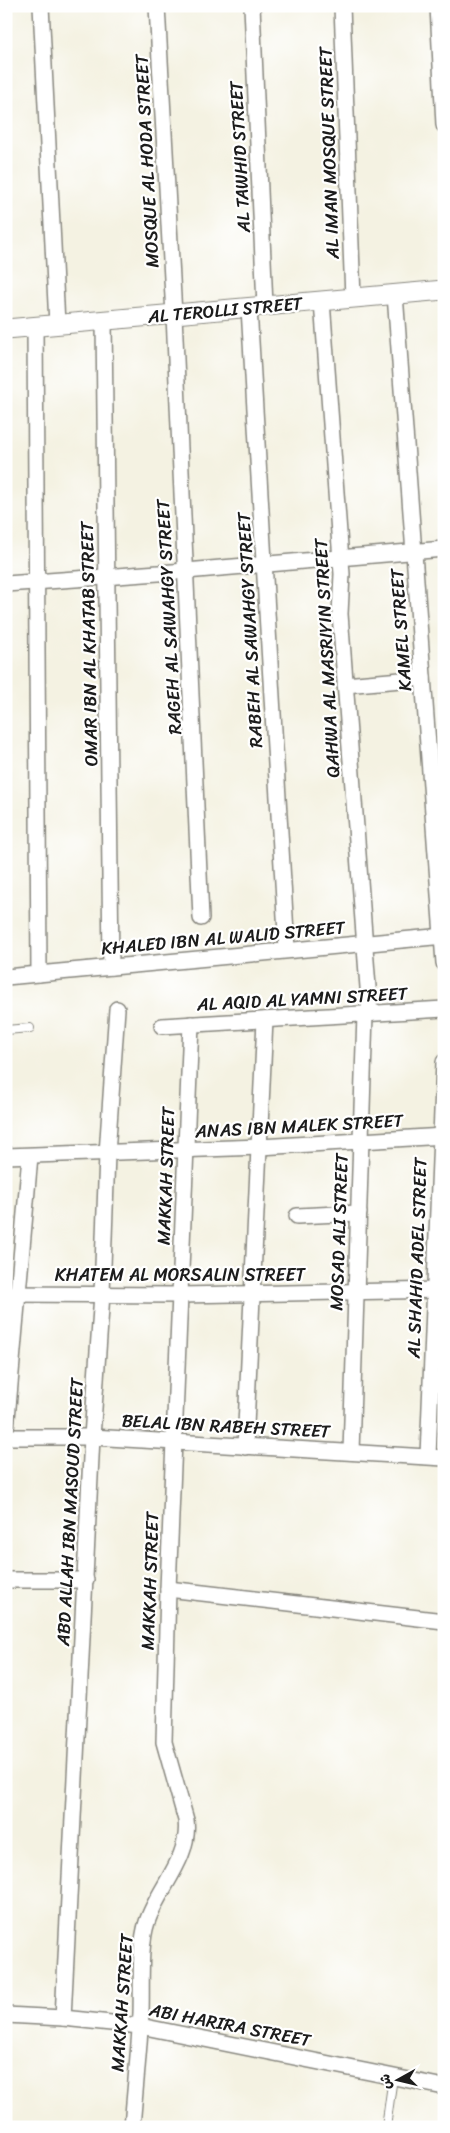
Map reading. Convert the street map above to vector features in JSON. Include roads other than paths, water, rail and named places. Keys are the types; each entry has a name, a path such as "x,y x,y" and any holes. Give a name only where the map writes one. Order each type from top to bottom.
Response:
{"street":[{"path":"41,6 57,324"},
{"name":"MOSQUE AL HODA STREET","path":"157,6 174,315"},
{"name":"AL TAWHID STREET","path":"252,6 257,307"},
{"name":"AL IMAN MOSQUE STREET","path":"342,6 353,298"},
{"path":"438,6 444,125"},
{"name":"AL TEROLLI STREET","path":"6,329 444,290"},
{"name":"KAMEL STREET","path":"395,294 444,963"},
{"name":"QAHWA AL MASRIYIN STREET","path":"322,300 342,574 340,606 368,1014"},
{"name":"RABEH AL SAWAHGY STREET","path":"257,307 264,564 287,950"},
{"name":"RAGEH AL SAWAHGY STREET","path":"174,315 201,918"},
{"name":"OMAR IBN AL KHATAB STREET","path":"104,321 111,967"},
{"path":"35,326 39,974"},
{"path":"6,584 340,559 444,549"},
{"path":"346,685 424,678"},
{"name":"KHALED IBN AL WALID STREET","path":"6,977 443,936"},
{"name":"ABD ALLAH IBN MASOUD STREET","path":"63,2018 92,1437 102,1294 107,1154 117,1009"},
{"name":"AL AQID AL YAMNI STREET","path":"162,1026 444,1009"},
{"name":"MOSAD ALI STREET","path":"350,1452 361,1141 368,1014"},
{"path":"245,1446 265,1020"},
{"name":"MAKKAH STREET","path":"132,2127 140,2026 143,1948 147,1922 184,1847 188,1833 164,1742 168,1589 191,1024"},
{"name":"AL SHAHID ADEL STREET","path":"428,1456 439,1290 444,1062"},
{"name":"ANAS IBN MALEK STREET","path":"6,1156 107,1154 260,1147 442,1136"},
{"path":"6,1430 12,1294 30,1156"},
{"path":"297,1216 359,1213"},
{"name":"KHATEM AL MORSALIN STREET","path":"12,1294 180,1295 439,1290"},
{"name":"BELAL IBN RABEH STREET","path":"6,1437 92,1437 444,1458"},
{"path":"6,1580 86,1580"},
{"path":"168,1589 444,1620"},
{"name":"ABI HARIRA STREET","path":"6,2015 63,2018 140,2026 444,2087"}],"lane":[{"path":"6,1030 30,1028"},
{"path":"386,2127 393,2077"}]}
